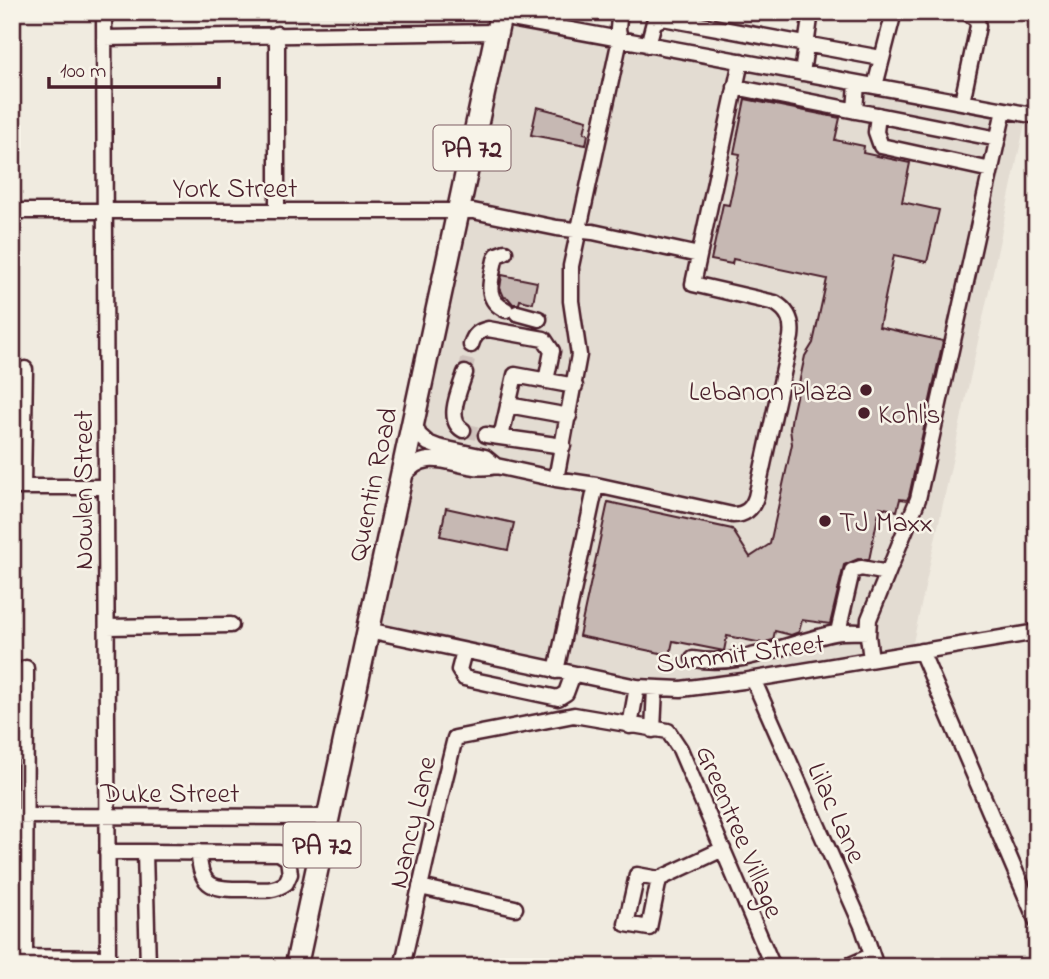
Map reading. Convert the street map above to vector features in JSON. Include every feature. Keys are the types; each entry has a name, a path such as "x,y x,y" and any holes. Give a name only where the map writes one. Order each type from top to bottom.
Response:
{"highway":[{"name":"Quentin Road","path":"296,967 499,20"}],"street":[{"name":"Nowlen Street","path":"104,12 108,962"},
{"path":"556,479 575,386 579,346 570,278 577,230 620,39 619,18 615,12"},
{"path":"803,73 811,12"},
{"path":"875,86 894,12"},
{"path":"962,102 978,26 977,20 967,12"},
{"path":"104,38 277,34 533,18 648,45 1037,116"},
{"path":"648,45 654,22 663,18 881,58"},
{"path":"277,34 277,211"},
{"path":"413,421 419,435 428,443 485,457 496,466 733,515 747,511 754,503 792,325 788,313 775,303 693,284 741,61"},
{"path":"855,111 857,83"},
{"path":"736,87 998,139"},
{"path":"871,659 868,632 872,611 918,499 1004,110"},
{"path":"878,115 876,132 881,146 991,170"},
{"name":"York Street","path":"12,211 458,211 489,213 699,255"},
{"path":"505,251 497,255 495,260 489,293 496,304 512,312 539,319"},
{"path":"471,345 481,330 488,329 544,339 552,351 547,381"},
{"path":"25,369 18,487 106,488"},
{"path":"463,430 457,427 454,420 465,373"},
{"path":"501,437 515,375 575,386"},
{"path":"508,405 569,416"},
{"path":"486,435 563,446"},
{"path":"400,482 413,465 424,459 482,470 496,466"},
{"path":"556,671 596,485"},
{"path":"838,632 852,571 861,568 888,572"},
{"path":"107,626 231,625"},
{"name":"Summit Street","path":"368,630 556,671 655,688 698,687 748,680 1037,632"},
{"path":"693,659 718,661 738,658 838,632 868,632"},
{"path":"464,651 460,670 464,678 558,698 566,694 573,674"},
{"path":"921,651 1037,922"},
{"name":"Lilac Lane","path":"738,658 863,928 873,961"},
{"path":"26,667 19,816 19,957 108,962"},
{"path":"630,726 637,687"},
{"path":"653,730 655,688"},
{"name":"Nancy Lane","path":"402,967 455,738 574,715 630,726"},
{"name":"Greentree Village","path":"630,726 668,730 680,748 773,967"},
{"name":"Duke Street","path":"19,816 328,817"},
{"path":"659,879 723,849"},
{"path":"107,852 199,852 279,853 288,859 290,874 286,883 271,890 219,889 201,875 199,852"},
{"path":"145,852 148,967"},
{"path":"420,887 514,908"},
{"path":"846,967 873,961"}],"shaded area":[{"path":"500,17 1027,114 911,652 681,689 368,630"}],"building":[{"name":"Lebanon Plaza","path":"745,99 840,118 835,140 864,146 863,153 910,163 902,202 939,210 927,262 894,255 879,327 943,341 909,496 907,500 900,499 897,511 880,507 869,560 858,559 844,565 830,624 802,620 799,632 791,635 775,631 773,640 762,643 727,636 724,651 673,641 670,655 579,636 608,502 732,529 750,557 770,544 792,444 792,415 805,356 813,343 827,279 733,259 732,264 711,260 723,204 729,205 740,154 734,153"},
{"path":"537,107 587,120 584,133 588,134 586,145 531,135"},
{"path":"502,275 537,282 533,303 520,300 519,304 513,304 504,297 500,288"},
{"path":"446,508 514,523 508,550 440,536"}],"tunnel":[{"path":"465,373 471,345"},
{"path":"463,430 486,435"}],"place":[{"name":"Lebanon Plaza","path":"866,390"},
{"name":"Kohl's","path":"864,413"},
{"name":"TJ Maxx","path":"825,521"}]}
